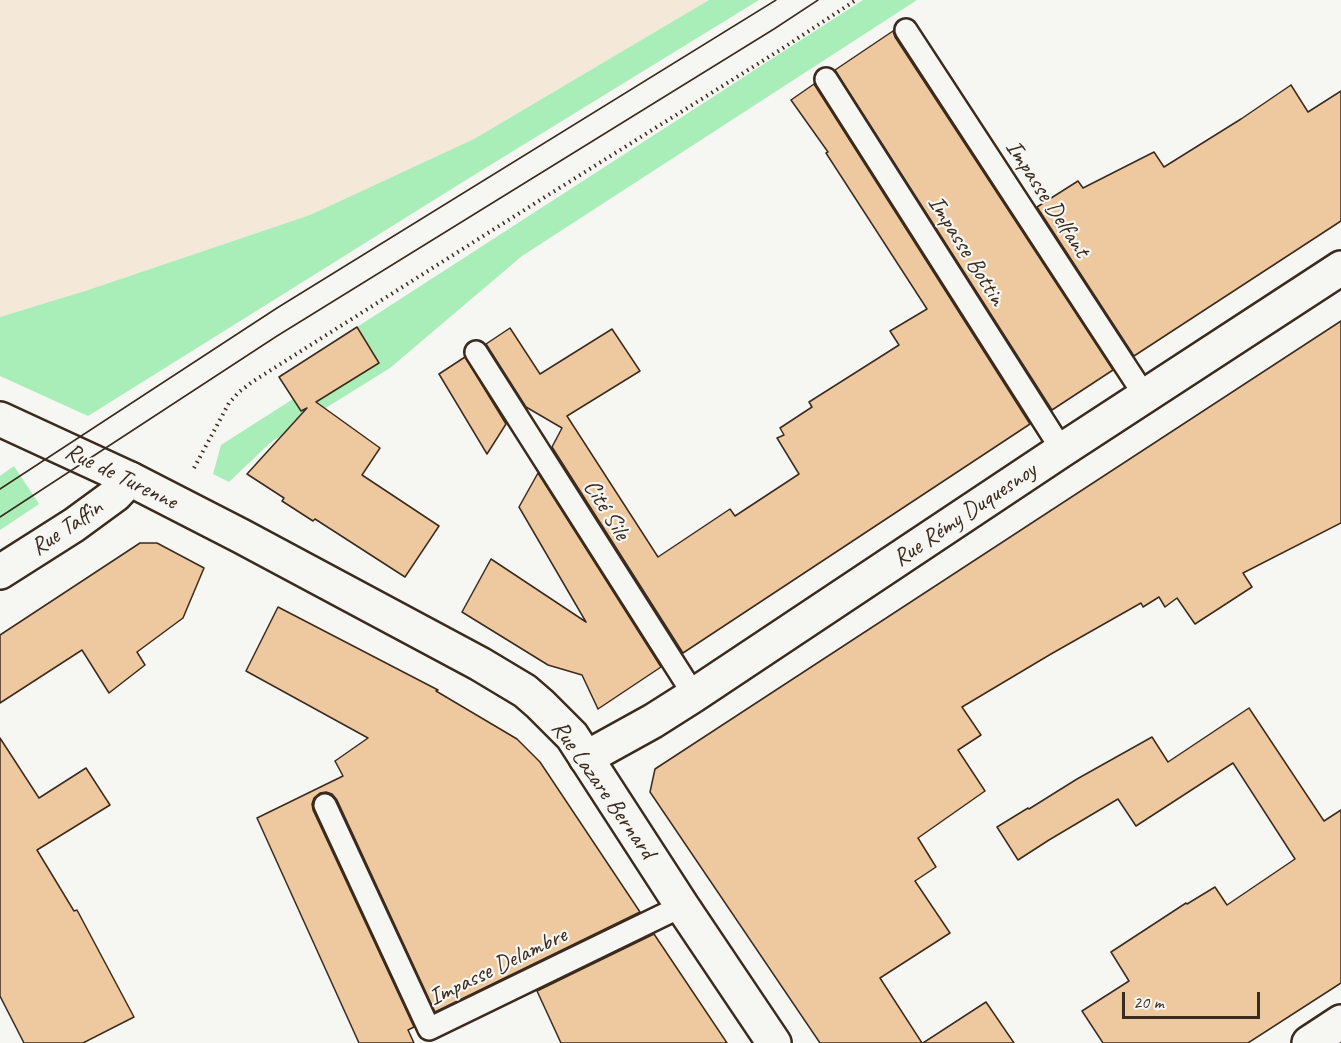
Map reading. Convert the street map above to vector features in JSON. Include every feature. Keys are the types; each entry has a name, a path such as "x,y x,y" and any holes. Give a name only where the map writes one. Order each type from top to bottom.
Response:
{"street":[{"name":"Rue Rémy Duquesnoy","path":"586,758 694,695 1341,268"},
{"name":"Rue de Turenne","path":"0,419 130,479 241,536"},
{"name":"Rue Taffin","path":"0,572 74,525 115,495 130,479"},
{"name":"Rue Lazare Bernard","path":"241,536 504,678 525,692 559,722 572,736 774,1043"},
{"path":"1309,1043 1341,1022"}],"lane":[{"name":"Impasse Delfant","path":"906,30 1145,396"},
{"name":"Impasse Bottin","path":"826,79 1062,450"},
{"name":"Cité Sile","path":"476,352 694,695"},
{"name":"Impasse Delambre","path":"325,805 429,1029 682,906"}],"path":[{"path":"175,502 230,403 252,382 856,0"}],"shaded area":[{"path":"0,0 709,0 474,139 310,215 88,290 0,317"}],"green space":[{"path":"709,0 759,0 88,416 0,376 0,317 88,290 310,215 474,139"},
{"path":"863,0 917,0 522,256 390,368 271,442 229,482 213,474 221,445 293,399 301,411 379,363 357,327"},
{"path":"14,466 39,504 0,530 0,476"}],"building":[{"path":"893,31 1113,370 1052,410 835,70"},
{"path":"814,84 1030,424 683,653 552,447 562,428 526,407 486,344 510,328 540,374 612,329 640,371 567,416 658,557 730,509 735,516 799,474 777,438 784,435 780,428 812,407 809,402 899,345 890,331 927,309 826,153 828,152 791,100"},
{"path":"1291,85 1308,112 1341,91 1341,221 1134,356 1037,207 1078,181 1083,188 1154,152 1164,167"},
{"path":"1341,321 1341,523 1243,573 1252,587 1195,624 1177,598 1165,607 1159,597 1143,607 1141,603 962,707 981,735 958,750 985,791 918,838 936,867 915,881 950,933 880,978 922,1043 820,1043 650,792 655,769"},
{"path":"357,327 379,363 316,402 380,448 362,475 439,526 405,577 315,519 313,521 282,501 284,498 247,474 307,408 301,411 279,377"},
{"path":"465,357 506,424 487,454 439,374"},
{"path":"538,473 661,667 598,709 582,675 548,665 462,612 491,559 586,622 519,507"},
{"path":"140,543 157,543 204,568 183,618 137,652 145,665 109,693 82,650 0,703 0,635"},
{"path":"278,607 438,690 436,691 517,739 540,762 640,912 435,1012 337,800 332,794 320,793 314,798 313,810 414,1027 408,1030 414,1043 359,1043 257,818 343,776 335,761 368,738 246,671"},
{"path":"1249,708 1324,821 1341,810 1341,983 1248,1043 1103,1043 1082,1011 1129,981 1111,952 1186,903 1215,887 1227,905 1295,859 1233,763 1136,826 1118,799 1018,860 997,827 1152,737 1168,762"},
{"path":"0,738 39,798 86,768 110,805 37,850 74,911 77,910 134,1017 83,1043 24,1043 0,996"},
{"path":"654,934 727,1043 561,1043 537,991"},
{"path":"986,1002 1014,1043 923,1043"}],"tram line":[{"path":"0,489 277,308 776,0"},
{"path":"0,517 277,336 818,0"}]}
